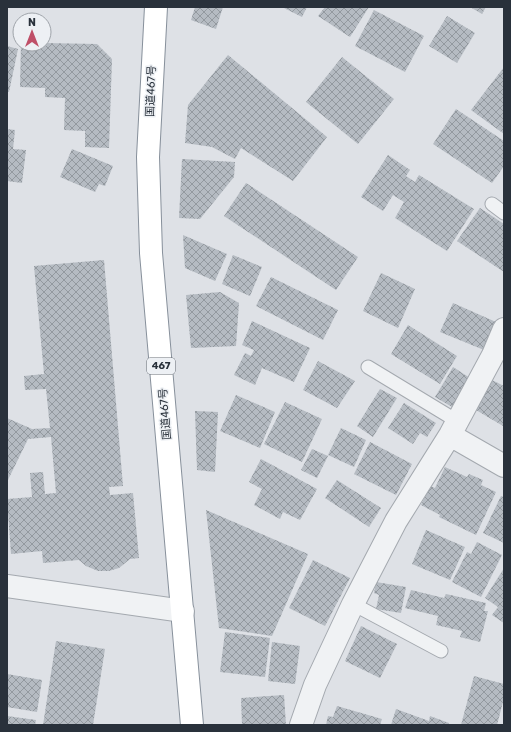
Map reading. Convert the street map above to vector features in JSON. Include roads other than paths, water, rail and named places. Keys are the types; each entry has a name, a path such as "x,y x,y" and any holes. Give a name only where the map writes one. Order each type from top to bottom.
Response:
{"highway":[{"name":"国道467号","path":"156,7 152,59 148,157 150,253 192,725"}],"street":[{"path":"301,725 315,685 353,604 396,521 454,428 493,355 504,329"},
{"path":"454,428 504,466"},
{"path":"7,586 183,611"}],"lane":[{"path":"492,204 504,213"},
{"path":"368,367 454,428"},
{"path":"353,604 441,651"}]}
